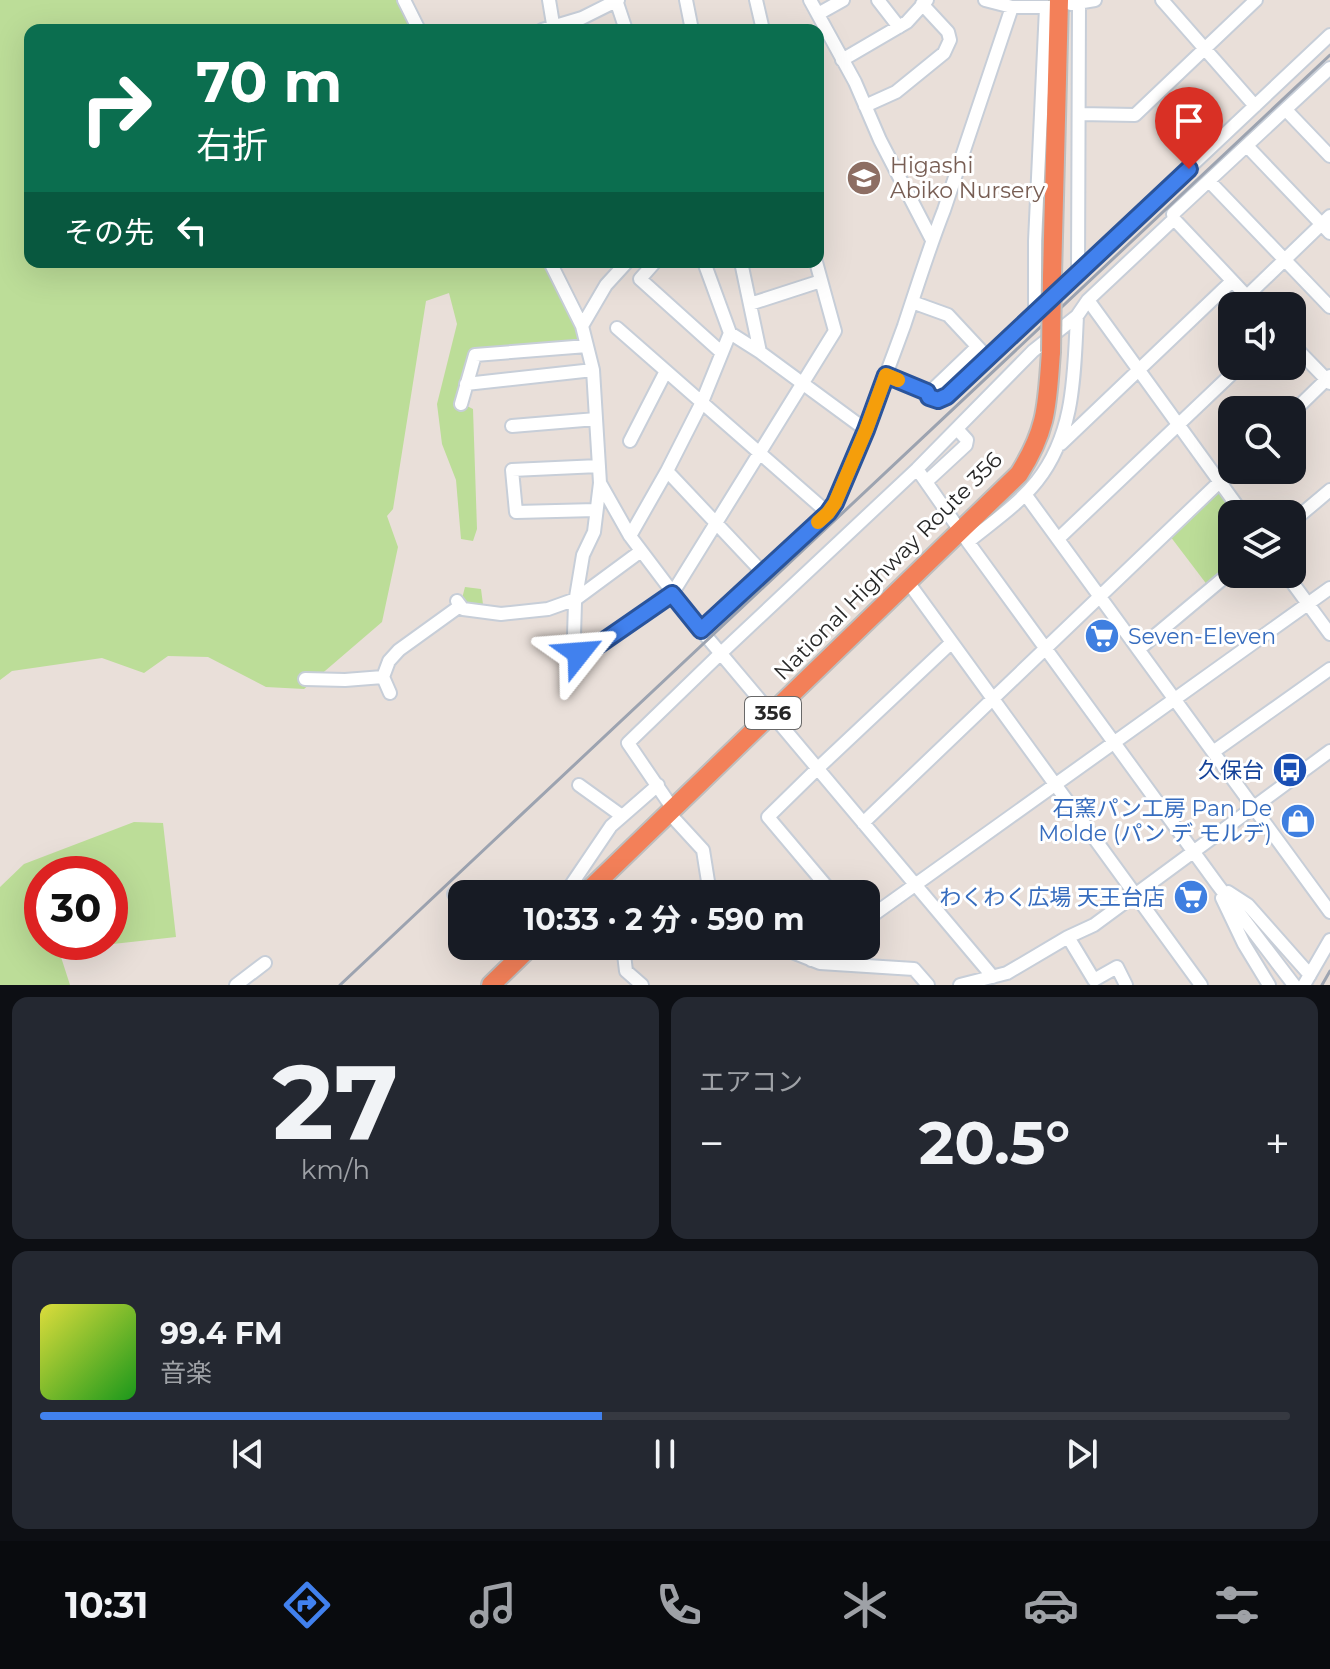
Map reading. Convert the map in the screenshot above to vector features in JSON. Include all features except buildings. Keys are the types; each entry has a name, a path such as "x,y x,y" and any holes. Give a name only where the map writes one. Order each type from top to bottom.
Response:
{"highway":[{"name":"National Highway Route 356","path":"600,880 908,582 964,537 1019,474 1037,444 1047,409 1051,352 1055,5"},
{"path":"491,985 516,960"}],"street":[{"path":"404,0 416,24"},
{"path":"549,0 550,24"},
{"path":"563,24 617,0 624,24"},
{"path":"686,0 691,24"},
{"path":"756,0 762,24"},
{"path":"810,0 823,24"},
{"path":"818,14 843,0"},
{"path":"878,0 899,27"},
{"path":"985,0 1012,7 1095,0"},
{"path":"1162,0 1255,106"},
{"path":"1079,114 1135,115 1256,0"},
{"path":"842,60 907,22 925,2 948,32 950,40 937,61 896,92 865,106"},
{"path":"1078,274 1079,3"},
{"path":"1035,315 1035,241 1055,5"},
{"path":"701,630 828,513 835,503 886,375 1012,7"},
{"path":"824,26 932,240"},
{"path":"886,375 927,392 929,397 938,400 947,396 1330,35"},
{"path":"1243,292 1174,219 1173,214 1328,74"},
{"path":"1286,110 1330,156"},
{"path":"1247,146 1327,224 1251,292"},
{"path":"1209,181 1330,307"},
{"path":"708,880 703,850 671,811 658,785 628,743 917,469 1033,351 1077,316 1088,300 1174,219"},
{"path":"553,268 582,326 593,370 600,483 594,532 583,555 576,599 574,635 579,653 591,650 672,594 717,524 835,331 818,268"},
{"path":"582,326 606,285 622,268"},
{"path":"650,268 640,279 721,352"},
{"path":"706,268 730,333 866,430"},
{"path":"742,268 760,352"},
{"path":"750,304 821,281"},
{"path":"1057,448 1232,281"},
{"path":"1088,300 1218,479"},
{"path":"912,302 948,315 989,359"},
{"path":"964,537 1025,494 1037,481 1057,448 1072,398 1077,316"},
{"path":"617,328 828,513"},
{"path":"630,536 702,402 730,333"},
{"path":"461,404 475,355 587,346"},
{"path":"927,392 977,347"},
{"path":"1306,357 1329,379 1306,400"},
{"path":"466,384 593,370"},
{"path":"630,441 666,371"},
{"path":"1058,539 1225,380"},
{"path":"512,426 596,419"},
{"path":"926,482 966,445 967,440 957,429"},
{"path":"596,510 516,512 512,470 599,466"},
{"path":"917,469 1217,884 1294,985"},
{"path":"667,471 763,573"},
{"path":"600,483 630,536 672,594 993,977"},
{"path":"863,823 1218,484"},
{"path":"1306,510 1330,490"},
{"path":"1025,494 1330,912"},
{"path":"390,693 383,677 389,661 458,604 463,609 501,614 548,609 576,599 641,551"},
{"path":"908,582 1201,985"},
{"path":"1139,649 1218,583"},
{"path":"1296,588 1330,634"},
{"path":"880,910 1330,588"},
{"path":"821,880 768,817 951,643"},
{"path":"1213,752 1330,669"},
{"path":"305,679 383,677"},
{"path":"960,985 1007,973 1094,925 1330,751"},
{"path":"579,785 622,816"},
{"path":"574,880 611,826 658,785"},
{"path":"1217,884 1248,905 1307,980 1330,940"},
{"path":"1217,884 1237,931 1269,985"},
{"path":"1068,937 1094,980 1117,967 1126,985"},
{"path":"618,985 626,971 625,960"},
{"path":"811,960 914,969 928,985"},
{"path":"236,985 265,963"},
{"path":"626,971 642,985"},
{"path":"1007,973 1015,985"}],"green space":[{"path":"0,0 404,0 416,24 24,24 24,268 553,268 587,346 475,356 461,403 473,409 477,529 473,541 461,539 456,480 442,444 437,404 457,324 449,293 426,301 393,509 387,516 398,547 382,622 304,689 266,687 208,657 168,656 144,673 102,658 12,671 0,680"},
{"path":"1220,488 1229,500 1218,500 1218,578 1208,586 1170,536"},
{"path":"465,587 481,589 484,612 460,606"},
{"path":"134,822 163,823 176,937 128,942 128,856 45,856"},
{"path":"24,864 24,960 62,960 70,985 0,985 0,887"}],"railway":[{"path":"340,985 1330,55"},
{"path":"1322,985 1330,971"}],"slow traffic":[{"path":"818,522 835,503 886,375 898,380"}],"place":[{"name":"Higashi Abiko Nursery","path":"864,178"},
{"name":"Seven-Eleven","path":"1102,636"},
{"name":"久保台","path":"1290,770"},
{"name":"石窯パン工房 Pan De Molde (パン デ モルデ)","path":"1298,821"},
{"name":"わくわく広場 天王台店","path":"1191,897"}],"route":[{"path":"579,653 591,650 672,594 701,630 828,513 866,430 886,375 927,392 929,397 938,400 947,396 1189,169"}]}
